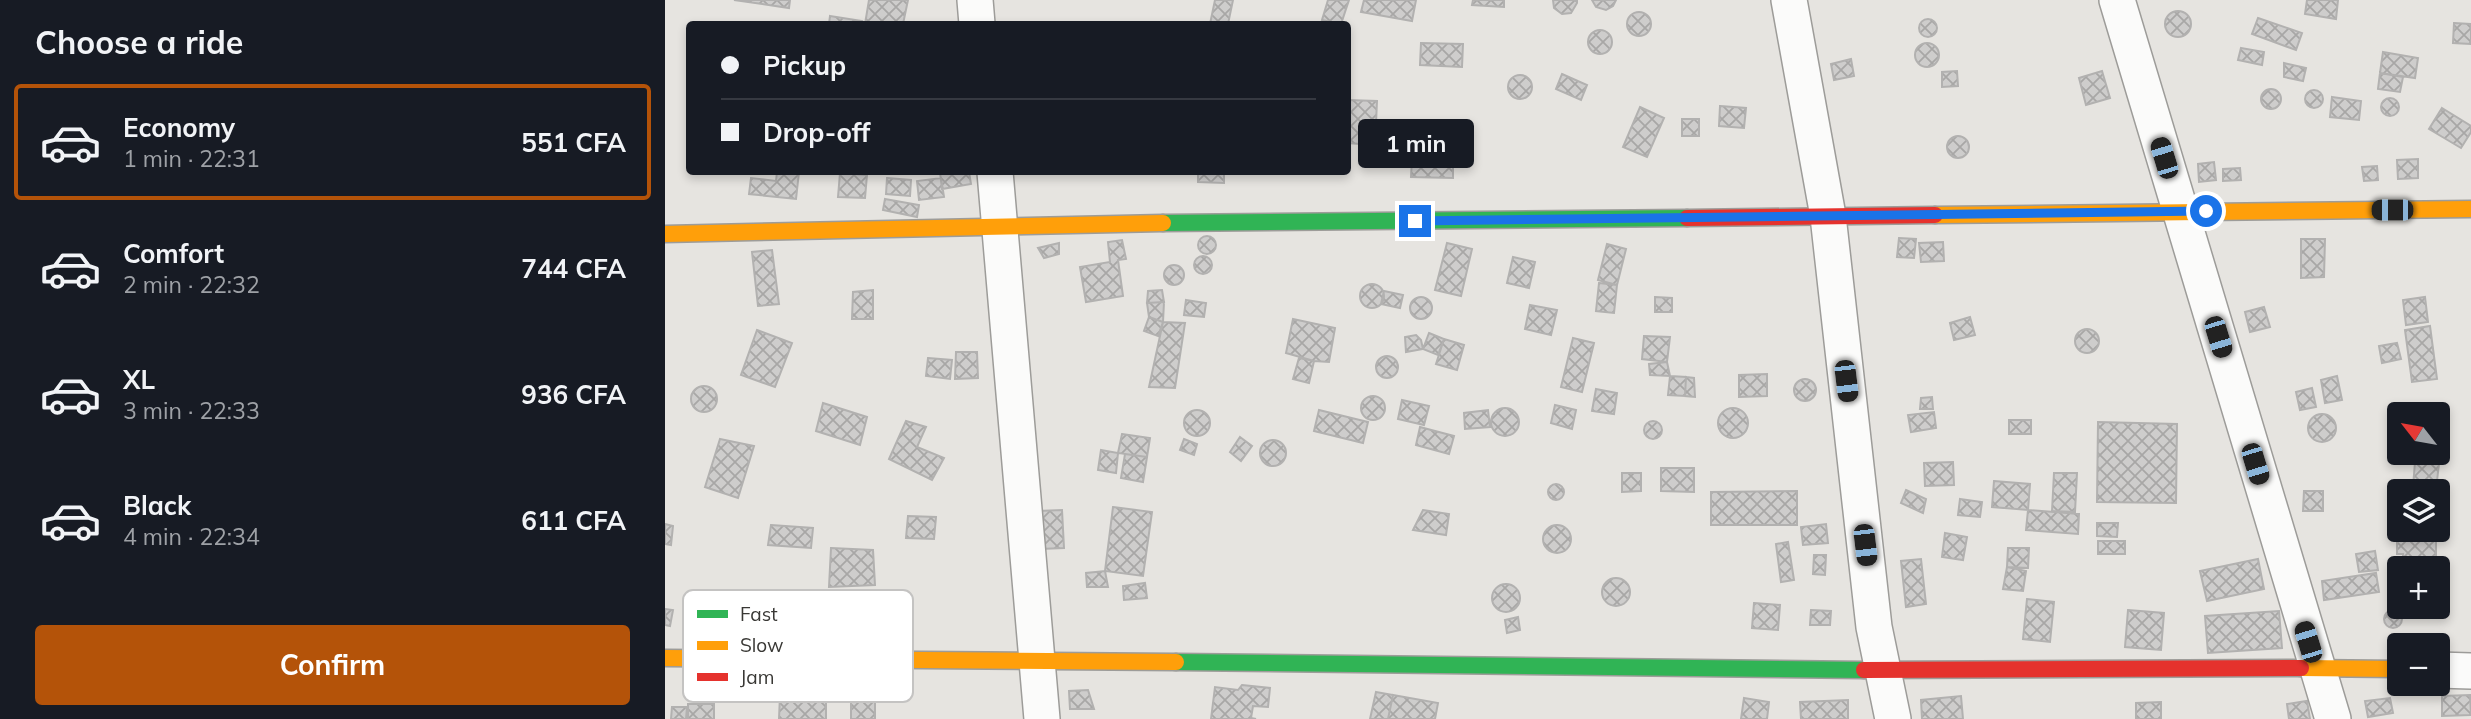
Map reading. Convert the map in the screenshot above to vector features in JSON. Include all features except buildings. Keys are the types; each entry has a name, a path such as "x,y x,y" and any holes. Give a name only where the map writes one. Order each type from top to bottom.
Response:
{"street":[{"path":"975,0 978,21"},
{"path":"1789,0 1828,216 1874,627 1893,719"},
{"path":"2116,0 2333,719"},
{"path":"995,175 1042,719"},
{"path":"665,234 1001,225 2471,209"},
{"path":"665,658 683,658"},
{"path":"913,659 1882,670 2387,669"},
{"path":"2450,670 2471,671"}],"traffic: fast":[{"path":"1163,223 1687,218"},
{"path":"1176,662 1864,670"}],"traffic: slow":[{"path":"1935,215 2471,209"},
{"path":"665,234 1163,223"},
{"path":"665,658 683,658"},
{"path":"913,660 1176,662"},
{"path":"2301,668 2387,669"}],"traffic: jam":[{"path":"1687,218 1935,215"},
{"path":"1864,670 2301,668"}],"route":[{"path":"1415,221 2206,211"}]}
